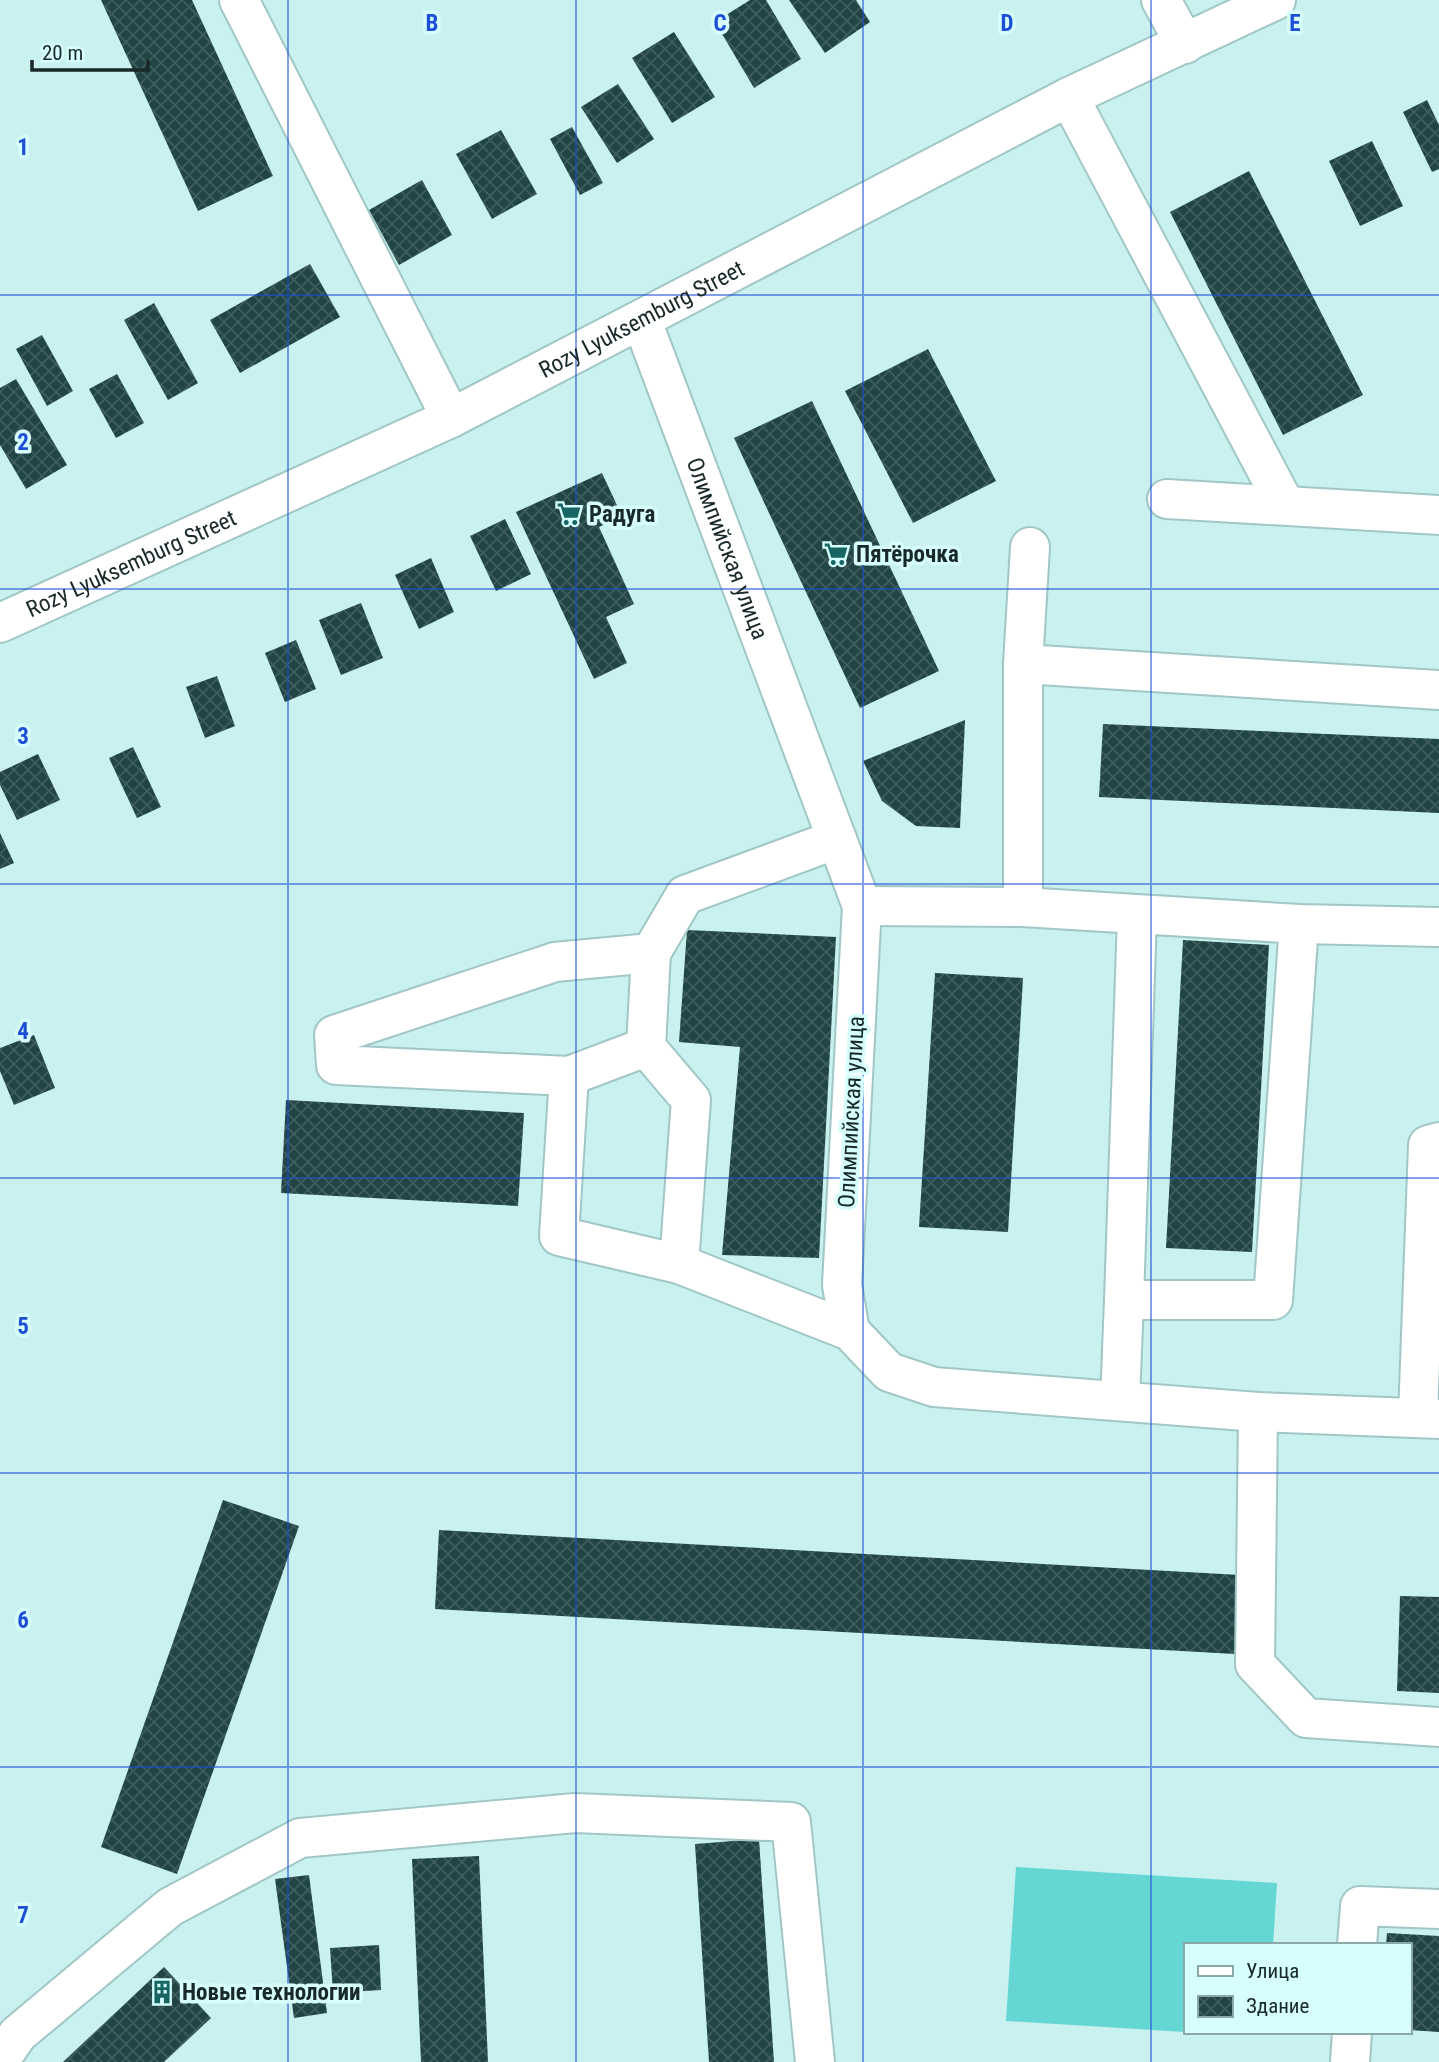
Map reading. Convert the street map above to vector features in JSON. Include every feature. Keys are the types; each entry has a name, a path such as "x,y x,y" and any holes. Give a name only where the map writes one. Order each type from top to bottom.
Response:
{"street":[{"path":"239,0 451,418"},
{"path":"1161,0 1185,44"},
{"name":"Rozy Lyuksemburg Street","path":"0,624 451,418 1069,97 1276,0"},
{"path":"1069,97 1285,505"},
{"name":"Олимпийская улица","path":"642,321 862,906 842,1286 850,1331"},
{"path":"1167,499 1439,515"},
{"path":"1023,907 1023,664 1030,547"},
{"path":"1023,664 1439,690"},
{"path":"679,1264 691,1100 646,1047 651,953 685,895 836,839"},
{"path":"862,906 1023,907 1298,924 1439,927"},
{"path":"1120,1401 1137,916"},
{"path":"1124,1300 1273,1300 1298,924"},
{"path":"646,1047 569,1076 336,1065 334,1035 555,962 651,953"},
{"path":"569,1076 559,1236 679,1264 850,1331 889,1372 934,1387 1258,1412 1429,1418 1428,1145 1439,1142"},
{"path":"1258,1412 1255,1664 1306,1718 1439,1727"},
{"path":"0,2060 18,2034 170,1907 300,1838 575,1813 791,1822 815,2062"},
{"path":"1357,1943 1360,1906 1439,1909"},
{"path":"1350,2062 1352,2034"}],"shaded area":[{"path":"1016,1867 1277,1883 1273,1943 1184,1943 1184,2032 1006,2021"}],"building":[{"path":"101,0 192,0 273,176 198,211"},
{"path":"750,0 766,0 801,59 754,88 715,22"},
{"path":"789,0 856,0 870,22 825,53"},
{"path":"674,32 715,97 672,123 632,58"},
{"path":"618,84 654,139 617,163 581,107"},
{"path":"1427,100 1439,125 1439,169 1432,172 1403,112"},
{"path":"572,127 603,183 580,195 550,139"},
{"path":"501,130 537,194 492,219 456,154"},
{"path":"1372,141 1403,206 1360,226 1329,161"},
{"path":"1249,171 1363,395 1283,435 1170,212"},
{"path":"422,180 452,235 399,265 369,210"},
{"path":"310,264 340,317 240,373 210,320"},
{"path":"154,303 198,383 168,400 124,320"},
{"path":"42,335 73,391 47,406 16,349"},
{"path":"928,349 996,481 913,523 845,391"},
{"path":"117,374 144,423 116,438 89,389"},
{"path":"16,379 67,465 26,489 0,445 0,388"},
{"name":"Пятёрочка","path":"812,401 939,671 860,708 734,438"},
{"path":"602,473 622,516 599,527 634,604 606,617 627,663 594,679 516,512"},
{"path":"505,519 531,574 496,591 470,536"},
{"path":"431,558 454,612 419,629 395,575"},
{"path":"361,603 383,658 341,675 319,620"},
{"path":"296,640 316,689 285,702 265,653"},
{"path":"217,676 235,726 205,738 186,687"},
{"path":"965,720 960,828 916,826 882,801 863,761"},
{"path":"1103,724 1439,739 1439,813 1099,797"},
{"path":"133,747 161,807 137,818 109,758"},
{"path":"38,754 60,800 17,820 0,785 0,772"},
{"path":"0,833 14,863 0,869"},
{"path":"687,930 836,937 819,1258 722,1255 740,1047 679,1042"},
{"path":"1183,940 1269,945 1252,1252 1166,1248"},
{"path":"935,973 1023,978 1008,1232 919,1227"},
{"path":"34,1035 55,1088 14,1105 0,1071 0,1048"},
{"path":"286,1100 524,1113 518,1206 281,1193"},
{"path":"223,1500 299,1526 177,1874 101,1847"},
{"path":"439,1530 1240,1575 1235,1654 435,1609"},
{"path":"1400,1596 1439,1597 1439,1693 1397,1691"},
{"path":"759,1839 774,2062 709,2062 695,1844"},
{"path":"479,1856 488,2062 421,2062 412,1859"},
{"path":"309,1875 327,2013 294,2018 275,1879"},
{"path":"1387,1933 1439,1936 1439,2032 1411,2030 1411,1943 1386,1943"},
{"path":"379,1945 381,1990 333,1993 330,1948"},
{"name":"Новые технологии","path":"164,1967 211,2018 164,2062 63,2062"}],"place":[{"name":"Радуга","path":"569,514"},
{"name":"Пятёрочка","path":"836,554"},
{"name":"Новые технологии","path":"162,1992"}]}
